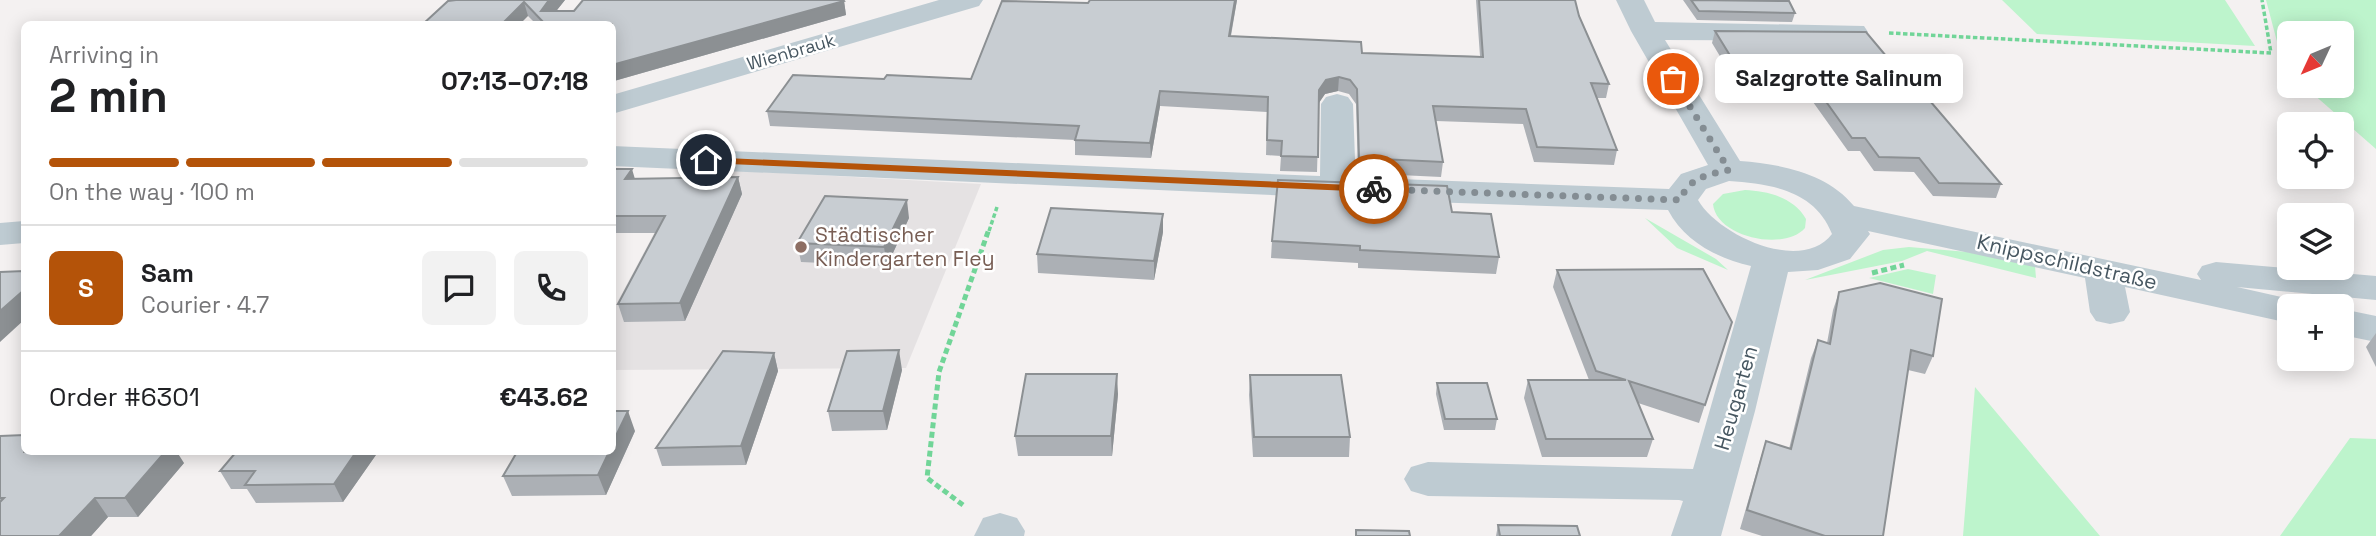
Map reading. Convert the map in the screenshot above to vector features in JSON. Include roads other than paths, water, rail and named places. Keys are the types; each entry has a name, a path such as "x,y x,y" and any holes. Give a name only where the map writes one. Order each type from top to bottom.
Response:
{"street":[{"name":"Wienbrauk","path":"616,104 969,0"},
{"path":"1630,0 1645,31 1729,170"},
{"path":"1645,31 1854,32"},
{"path":"1337,104 1338,187"},
{"path":"616,156 1680,200"},
{"path":"1729,170 1763,173 1797,181 1827,197 1846,215 1851,234 1838,250 1810,259 1772,258 1736,250 1706,235 1686,217 1680,200 1686,185 1704,175 1729,170"},
{"name":"Knippschildstraße","path":"1846,215 2277,308"},
{"path":"0,234 21,232"},
{"name":"Heugarten","path":"1696,536 1737,398 1772,258"},
{"path":"2110,312 2119,274 2177,271 2376,288"},
{"path":"2354,324 2376,329"},
{"path":"1428,479 1679,482 1709,489"}],"place":[{"name":"Salzgrotte Salinum","path":"1673,79"},
{"name":"Städtischer Kindergarten Fley","path":"801,247"}]}
